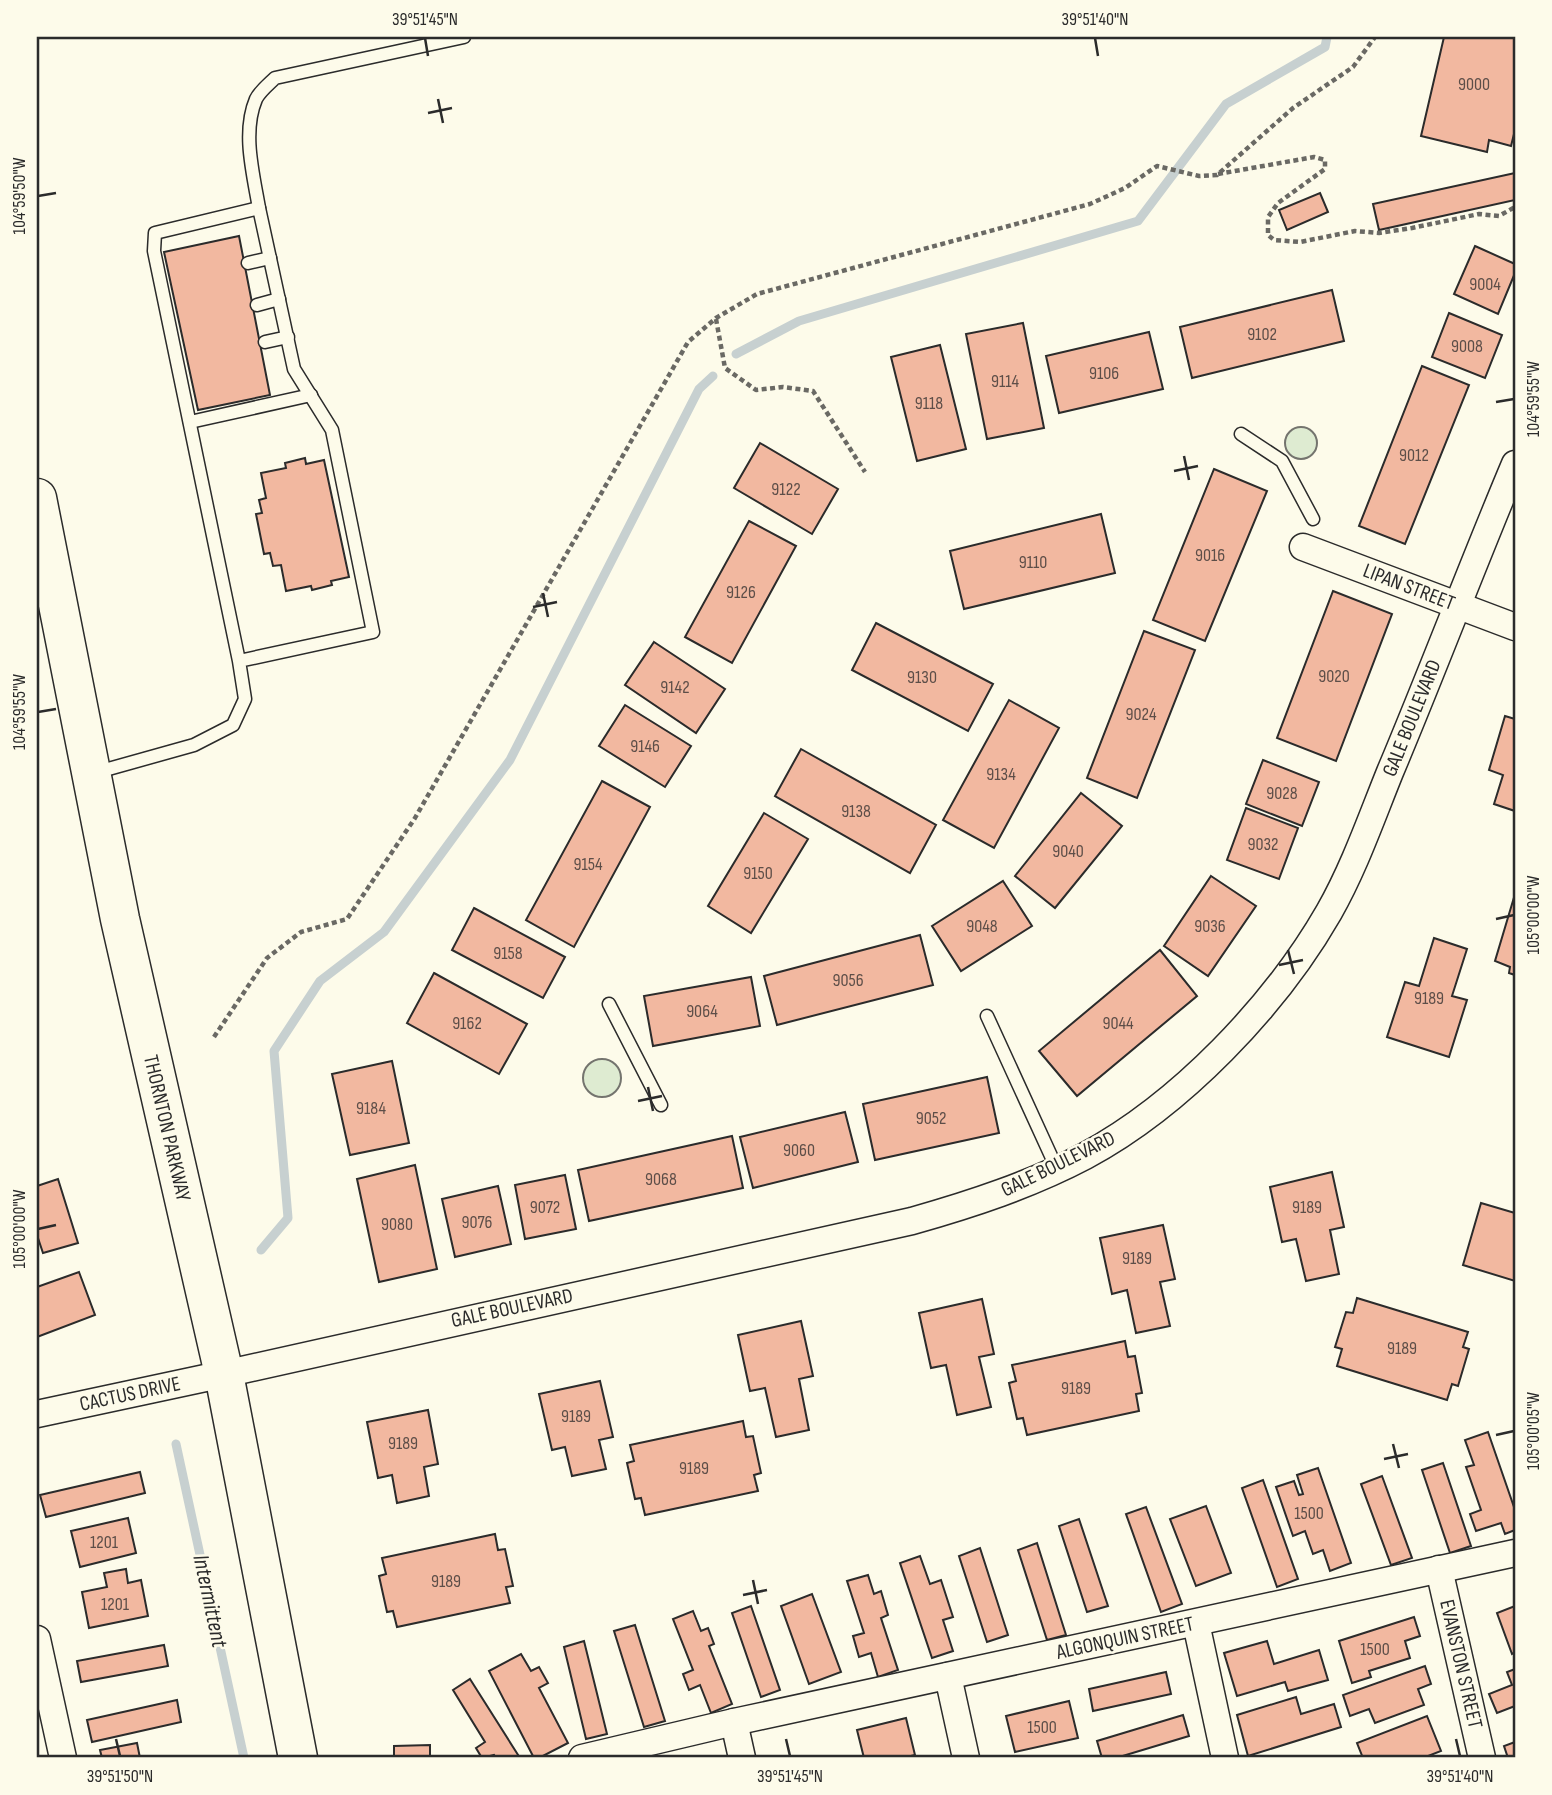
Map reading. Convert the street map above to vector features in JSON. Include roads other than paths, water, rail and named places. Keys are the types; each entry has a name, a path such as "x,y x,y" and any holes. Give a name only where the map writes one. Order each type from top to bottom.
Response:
{"main road":[{"name":"THORNTON PARKWAY","path":"37,498 120,919 223,1374 298,1758"}],"street":[{"name":"GALE BOULEVARD","path":"223,1374 912,1221 1018,1187 1115,1138 1161,1104 1217,1055 1259,1010 1300,957 1329,912 1348,874 1515,464"},
{"name":"LIPAN STREET","path":"1303,547 1515,627"},
{"name":"CACTUS DRIVE","path":"37,1414 223,1374"},
{"name":"ALGONQUIN STREET","path":"582,1758 734,1722 1515,1553"},
{"name":"EVANSTON STREET","path":"1439,1569 1482,1758"},
{"path":"1196,1623 1225,1758"},
{"path":"38,1648 63,1758"},
{"path":"948,1676 966,1758"},
{"path":"734,1722 742,1758"}],"lane":[{"path":"239,661 373,632 332,430 295,369 259,208 251,165 249,127 257,97 275,78 464,37"},
{"path":"90,774 194,745 233,725 245,699 173,323 154,251 155,233 259,208"},
{"path":"248,263 270,258"},
{"path":"257,304 279,299"},
{"path":"265,342 288,337"},
{"path":"190,422 311,395"},
{"path":"1241,434 1282,461 1313,519"},
{"path":"609,1004 661,1105"},
{"path":"987,1016 1057,1169"}],"waterway":[{"path":"736,354 799,321 1138,221 1226,104 1325,47 1327,37"},
{"path":"261,1250 288,1218 274,1051 320,981 384,932 510,760 699,389 713,376"},
{"name":"Intermittent","path":"176,1444 244,1758"}]}
